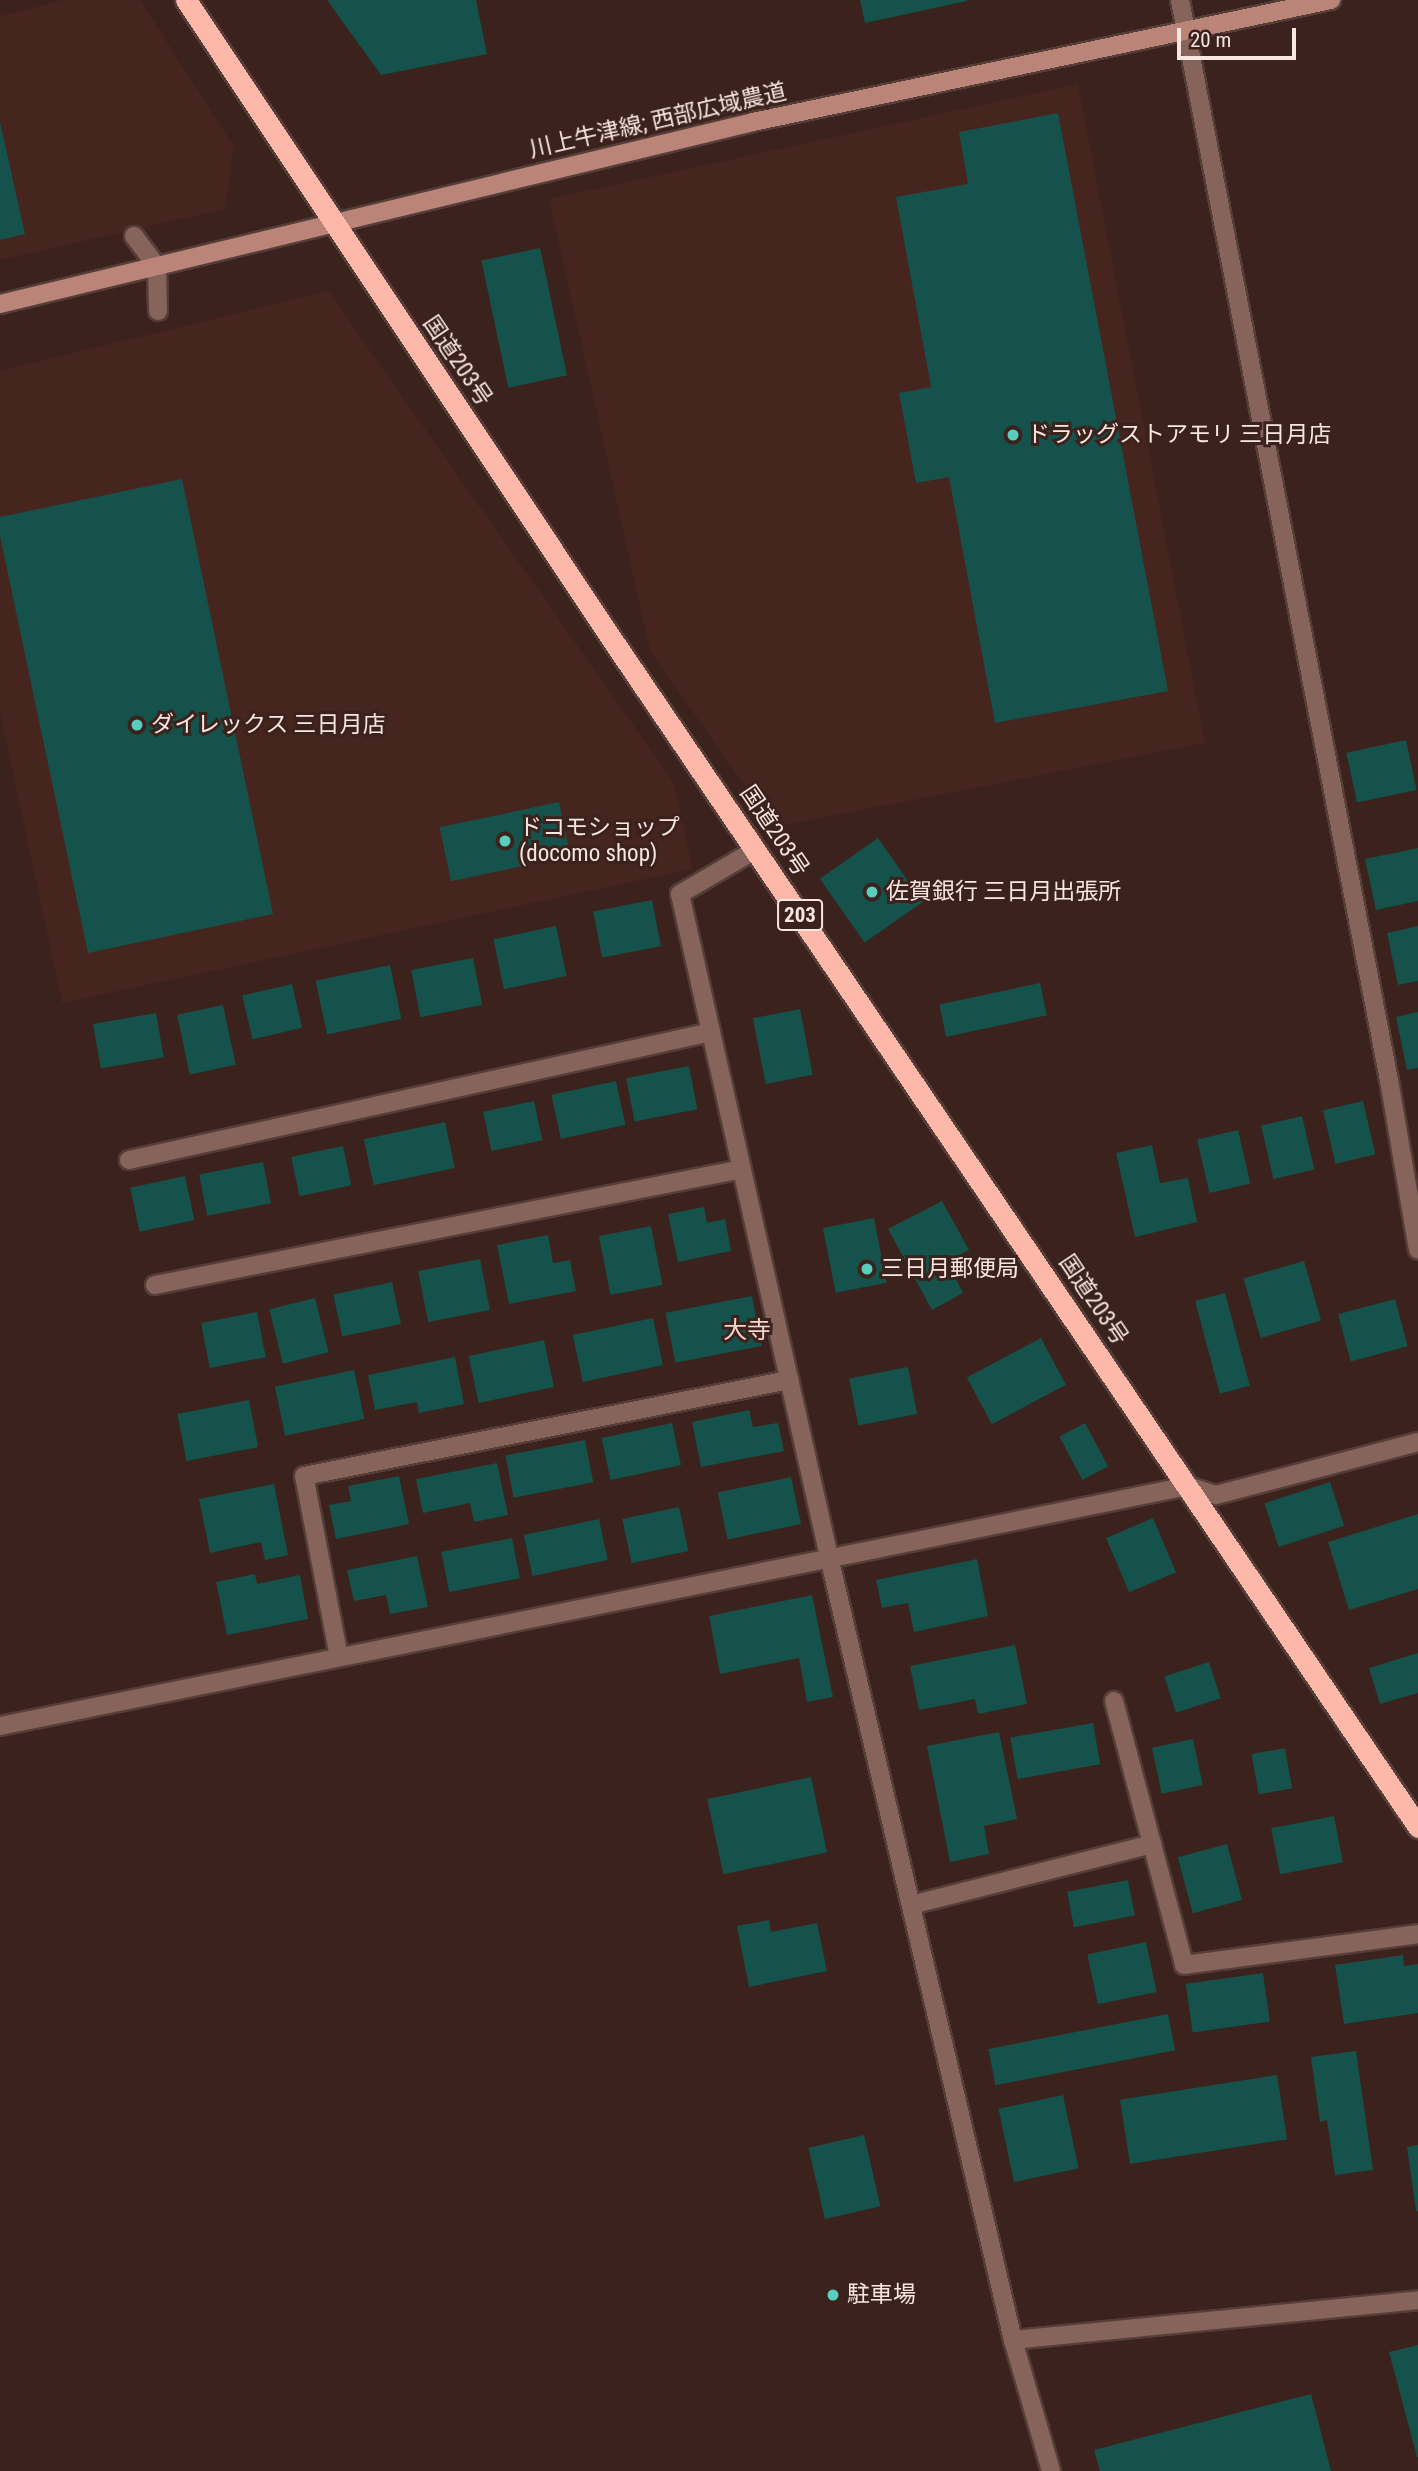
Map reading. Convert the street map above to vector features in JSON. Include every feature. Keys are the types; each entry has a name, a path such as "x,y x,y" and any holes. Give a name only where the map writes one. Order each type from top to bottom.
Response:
{"highway":[{"name":"国道203号","path":"186,0 334,225 755,850 1418,1827"}],"main road":[{"name":"川上牛津線; 西部広域農道","path":"0,304 753,122 1331,0"}],"street":[{"path":"1180,0 1389,1080 1418,1250"},
{"path":"134,236 157,266 158,311"},
{"path":"755,850 680,894 829,1557 1013,2340 1051,2471"},
{"path":"129,1160 711,1032"},
{"path":"155,1285 742,1169"},
{"path":"339,1657 303,1476 790,1380"},
{"path":"0,1726 1188,1486 1216,1495 1418,1442"},
{"path":"1114,1701 1184,1965 1418,1934"},
{"path":"911,1905 1152,1844"},
{"path":"1013,2340 1418,2300"}],"shaded area":[{"path":"63,0 140,0 234,147 225,209 0,260 0,16"},
{"path":"1078,84 1205,743 774,827 650,651 549,199"},
{"path":"328,291 674,783 693,869 62,1003 0,712 0,371"}],"building":[{"path":"327,0 476,0 487,54 381,75"},
{"path":"860,0 967,0 967,1 865,23"},
{"name":"ドラッグストアモリ 三日月店","path":"1058,113 1168,691 995,723 949,477 916,483 899,393 931,387 896,197 968,184 959,132"},
{"path":"0,122 25,234 0,240"},
{"path":"540,248 567,375 508,388 481,260"},
{"name":"ダイレックス 三日月店","path":"182,479 273,914 88,953 0,536 0,517"},
{"path":"1406,740 1417,790 1357,803 1346,753"},
{"name":"ドコモショップ (docomo shop)","path":"559,802 570,856 451,881 440,827"},
{"path":"878,838 923,902 865,943 820,879"},
{"path":"1418,848 1418,901 1376,910 1365,859"},
{"path":"652,900 661,946 602,958 593,911"},
{"path":"556,926 567,976 504,989 493,939"},
{"path":"1418,926 1418,981 1398,985 1387,933"},
{"path":"473,958 482,1005 420,1017 411,970"},
{"path":"390,965 401,1019 327,1035 316,981"},
{"path":"1040,983 1047,1015 946,1037 939,1004"},
{"path":"292,984 302,1028 252,1039 242,995"},
{"path":"223,1005 236,1065 190,1074 177,1015"},
{"path":"800,1009 813,1075 766,1084 753,1018"},
{"path":"1418,1012 1418,1068 1407,1070 1396,1017"},
{"path":"156,1013 164,1057 101,1068 93,1024"},
{"path":"689,1066 697,1109 635,1121 626,1078"},
{"path":"616,1081 625,1125 561,1139 551,1095"},
{"path":"534,1101 542,1140 491,1151 483,1112"},
{"path":"1363,1101 1375,1155 1335,1164 1323,1110"},
{"path":"1302,1116 1314,1170 1273,1179 1261,1125"},
{"path":"445,1122 455,1168 374,1185 364,1139"},
{"path":"1238,1130 1250,1184 1209,1193 1197,1139"},
{"path":"1152,1145 1160,1183 1188,1178 1197,1222 1135,1237 1116,1153"},
{"path":"343,1146 351,1185 299,1196 291,1157"},
{"path":"263,1162 271,1203 207,1216 199,1174"},
{"path":"185,1176 194,1220 140,1232 130,1188"},
{"path":"942,1201 969,1250 947,1262 963,1293 932,1310 888,1229"},
{"path":"704,1207 707,1223 725,1219 731,1251 678,1262 668,1214"},
{"path":"874,1218 887,1283 836,1293 823,1228"},
{"path":"651,1226 662,1285 610,1295 599,1236"},
{"path":"548,1235 553,1263 570,1260 576,1291 509,1304 497,1245"},
{"path":"480,1259 490,1310 428,1322 418,1271"},
{"path":"1304,1261 1321,1321 1261,1338 1243,1278"},
{"path":"392,1282 401,1324 342,1337 333,1294"},
{"path":"1225,1293 1250,1386 1220,1394 1195,1301"},
{"path":"752,1296 762,1346 675,1363 666,1313"},
{"path":"315,1298 329,1352 283,1364 269,1309"},
{"path":"1395,1299 1408,1346 1351,1362 1338,1314"},
{"path":"257,1312 266,1357 210,1368 201,1323"},
{"path":"653,1318 663,1365 583,1382 573,1335"},
{"path":"1041,1338 1066,1385 992,1424 967,1377"},
{"path":"544,1340 554,1387 479,1403 469,1356"},
{"path":"455,1357 464,1404 419,1413 417,1402 375,1410 368,1375"},
{"path":"908,1367 917,1414 858,1426 849,1378"},
{"path":"354,1370 364,1419 285,1436 275,1387"},
{"path":"249,1400 258,1447 187,1461 177,1414"},
{"path":"749,1410 753,1427 778,1423 784,1451 701,1467 692,1422"},
{"path":"672,1423 681,1465 611,1480 602,1438"},
{"path":"1085,1423 1108,1466 1082,1480 1059,1437"},
{"path":"585,1440 593,1482 514,1498 505,1455"},
{"path":"497,1463 508,1515 474,1522 470,1503 423,1513 416,1479"},
{"path":"399,1476 409,1524 336,1539 329,1505 351,1501 348,1486"},
{"path":"791,1477 801,1524 728,1540 718,1493"},
{"path":"1330,1482 1344,1526 1279,1547 1264,1503"},
{"path":"274,1484 288,1555 265,1560 261,1542 210,1553 199,1499"},
{"path":"679,1507 688,1551 632,1563 622,1519"},
{"path":"1418,1514 1418,1589 1349,1610 1328,1542"},
{"path":"1153,1518 1176,1572 1129,1592 1106,1538"},
{"path":"599,1519 608,1560 532,1576 524,1535"},
{"path":"512,1538 520,1578 449,1592 441,1552"},
{"path":"417,1556 428,1607 390,1614 386,1595 354,1601 347,1570"},
{"path":"977,1559 988,1616 914,1632 908,1603 882,1608 876,1580"},
{"path":"255,1574 257,1584 300,1575 308,1619 227,1635 216,1582"},
{"path":"812,1595 833,1697 807,1702 799,1658 720,1674 709,1616"},
{"path":"1015,1645 1027,1704 978,1714 975,1699 919,1710 910,1666"},
{"path":"1418,1653 1418,1693 1380,1704 1369,1668"},
{"path":"1209,1662 1221,1698 1176,1713 1164,1677"},
{"path":"1093,1723 1100,1764 1018,1779 1010,1738"},
{"path":"999,1732 1017,1819 984,1826 989,1854 950,1862 927,1746"},
{"path":"1193,1739 1203,1785 1162,1794 1152,1748"},
{"path":"1285,1748 1292,1788 1259,1794 1252,1754"},
{"path":"811,1777 827,1852 723,1874 707,1799"},
{"path":"1334,1816 1343,1862 1280,1874 1271,1828"},
{"path":"1227,1844 1242,1900 1193,1913 1178,1857"},
{"path":"1128,1880 1135,1915 1074,1927 1067,1892"},
{"path":"769,1920 771,1932 817,1923 827,1971 749,1987 737,1926"},
{"path":"1146,1942 1157,1992 1098,2004 1087,1954"},
{"path":"1403,1955 1404,1966 1418,1964 1418,2013 1344,2024 1335,1965"},
{"path":"1263,1973 1270,2022 1193,2032 1186,1984"},
{"path":"1168,2014 1175,2050 995,2085 988,2049"},
{"path":"1356,2051 1373,2170 1335,2175 1327,2120 1320,2122 1311,2057"},
{"path":"1277,2075 1287,2139 1130,2164 1120,2100"},
{"path":"1063,2095 1079,2168 1014,2182 998,2109"},
{"path":"864,2135 880,2206 825,2219 808,2148"},
{"path":"1418,2145 1418,2211 1416,2211 1407,2147"},
{"path":"1418,2345 1418,2457 1417,2457 1389,2352"},
{"path":"1311,2394 1331,2471 1100,2471 1094,2450"}],"place":[{"name":"ドラッグストアモリ 三日月店","path":"1013,435"},
{"name":"ダイレックス 三日月店","path":"137,725"},
{"name":"ドコモショップ (docomo shop)","path":"505,841"},
{"name":"佐賀銀行 三日月出張所","path":"872,892"},
{"name":"三日月郵便局","path":"867,1269"},
{"name":"駐車場","path":"833,2295"}],"district":[{"name":"大寺","path":"747,1331"}]}
